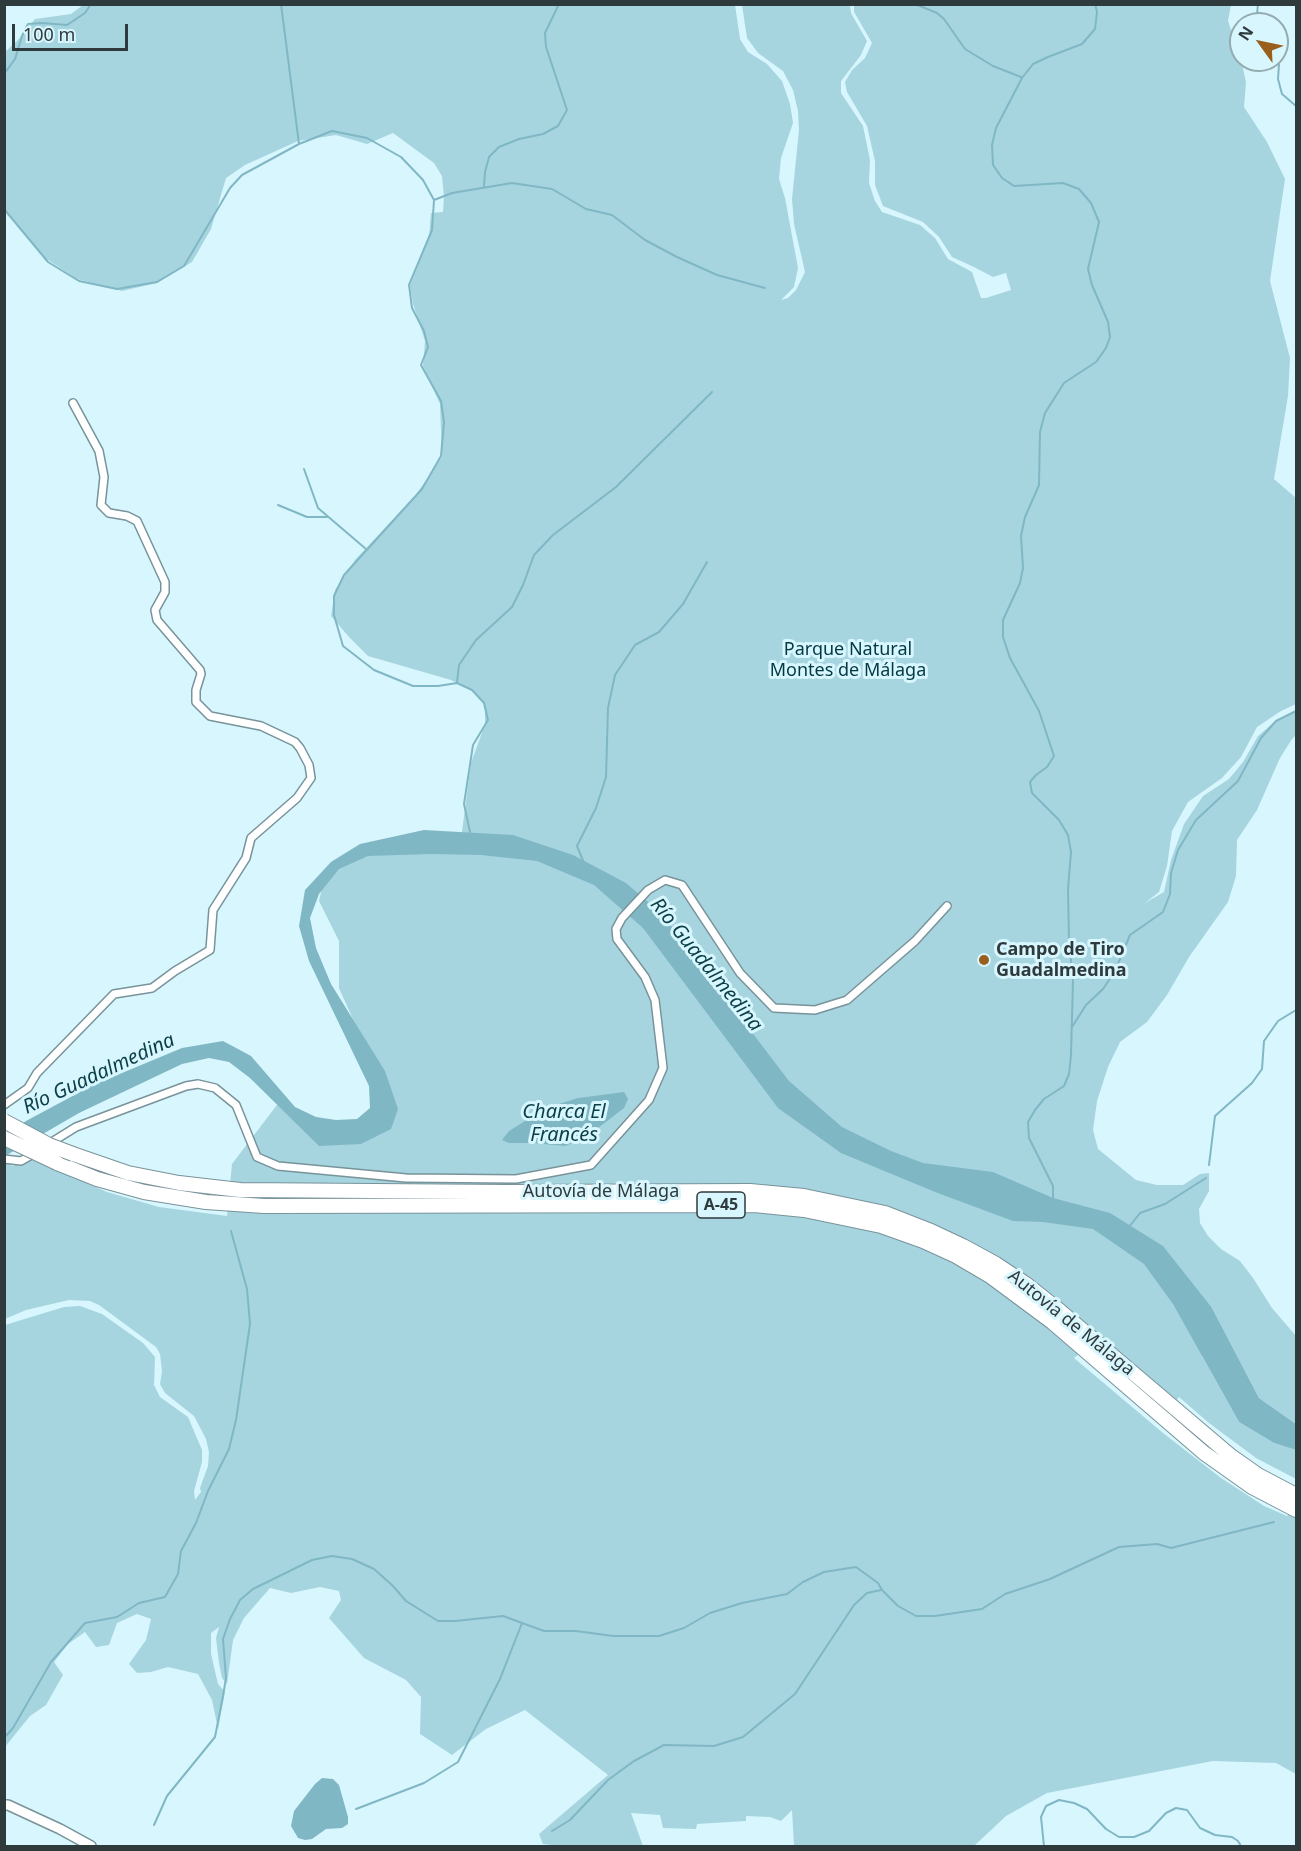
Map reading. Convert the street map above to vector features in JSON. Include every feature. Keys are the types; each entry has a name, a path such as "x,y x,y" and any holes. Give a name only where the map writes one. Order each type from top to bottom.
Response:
{"highway":[{"name":"Autovía de Málaga","path":"4,1121 49,1145 128,1173 179,1183 240,1190 750,1191 804,1196 885,1213 963,1246 1026,1284 1231,1456 1258,1475 1296,1495"},
{"name":"Autovía de Málaga","path":"4,1138 98,1179 144,1192 206,1202 264,1206 754,1205 804,1210 881,1226 956,1256 990,1276 1052,1322 1204,1453 1252,1487 1296,1510"}],"street":[{"path":"4,1104 28,1088 37,1073 114,994 152,988 210,950 213,910 246,858 251,838 297,798 311,778 309,765 295,742 261,726 210,716 196,702 200,670 157,620 155,610 165,592 165,582 137,521 127,516 109,513 101,505 100,497 104,488 104,477 99,452 73,403"},
{"path":"4,1159 21,1161 76,1127 186,1086 198,1084 215,1088 236,1105 257,1157 278,1166 406,1178 516,1179 591,1165 649,1100 663,1068 655,1000 645,978 617,939 616,929 622,918 648,890 665,880 682,885 740,973 774,1008 805,1010 815,1010 847,1000 915,941 947,906"},
{"path":"4,1805 60,1829 91,1846"}],"green space":[{"name":"Parque Natural Montes de Málaga","path":"83,5 735,5 740,39 748,52 767,64 782,81 790,104 793,123 781,158 779,179 785,198 798,268 794,287 781,300 788,298 796,290 805,272 794,224 792,199 799,130 798,111 793,90 783,71 758,53 747,38 742,5 850,5 851,13 867,41 861,55 841,81 841,93 863,126 870,160 869,183 875,201 882,212 920,225 935,238 948,259 972,272 981,298 986,298 1011,290 1006,273 993,277 952,257 939,237 923,222 883,206 875,185 875,161 867,126 847,92 845,82 852,70 865,58 872,43 854,12 854,5 1231,5 1228,21 1229,72 1244,72 1246,82 1244,107 1267,142 1285,179 1270,281 1290,358 1288,396 1274,479 1296,498 1296,704 1257,727 1241,757 1222,778 1188,802 1172,831 1167,866 1159,892 1145,903 1164,892 1171,860 1184,824 1203,796 1229,779 1243,762 1258,736 1273,723 1296,711 1296,735 1280,758 1257,810 1237,840 1236,876 1228,902 1147,1022 1120,1042 1108,1067 1097,1101 1093,1130 1098,1149 1136,1180 1157,1185 1183,1185 1200,1174 1209,1173 1209,1191 1199,1209 1200,1223 1208,1236 1221,1249 1240,1261 1272,1308 1296,1336 1296,1424 1259,1398 1212,1308 1202,1356 1239,1422 1274,1443 1296,1450 1296,1479 1256,1458 1179,1397 1167,1412 1089,1346 1074,1358 1163,1433 1221,1478 1264,1506 1287,1516 1296,1510 1296,1774 1276,1763 1213,1761 1047,1793 1006,1816 974,1846 794,1846 792,1810 781,1821 770,1817 746,1816 746,1821 697,1824 696,1829 663,1828 660,1815 631,1813 643,1846 543,1844 539,1834 608,1775 525,1710 486,1729 452,1755 420,1734 421,1697 406,1680 364,1658 329,1618 341,1600 339,1591 320,1587 291,1593 270,1588 244,1618 233,1640 227,1684 222,1678 219,1663 216,1638 219,1627 211,1633 211,1654 218,1684 225,1692 218,1729 212,1700 198,1674 168,1667 137,1673 129,1664 146,1640 151,1619 137,1614 117,1623 109,1645 96,1647 85,1632 68,1644 54,1662 63,1675 46,1705 30,1716 5,1747 5,1325 64,1307 80,1306 102,1314 143,1343 155,1357 154,1385 160,1397 188,1417 202,1450 202,1462 194,1491 195,1500 201,1492 209,1452 206,1439 194,1416 165,1393 160,1384 162,1371 160,1354 156,1347 99,1305 90,1301 69,1300 26,1310 5,1319 5,1163 13,1166 30,1158 107,1192 159,1207 227,1216 232,1164 280,1101 352,1135 378,1101 368,1053 339,988 339,941 319,901 325,875 346,862 401,843 461,839 471,763 485,724 485,704 472,691 451,680 368,656 331,616 335,590 355,560 415,496 442,457 440,404 423,366 425,341 413,304 410,286 429,238 431,213 443,212 442,176 434,163 393,133 367,144 336,135 298,141 245,165 226,178 211,229 192,262 157,283 122,291 77,279 45,258 5,210 5,52 35,19 71,14"}],"water":[{"path":"424,830 513,835 573,855 626,883 661,913 789,1081 842,1127 891,1151 923,1163 993,1172 1053,1198 1110,1213 1163,1246 1212,1308 1259,1398 1296,1424 1296,1450 1274,1443 1239,1422 1173,1304 1144,1264 1093,1229 1043,1222 1013,1221 841,1153 778,1108 643,928 594,885 537,861 481,855 368,856 339,869 319,894 310,918 316,948 331,984 385,1071 398,1109 391,1129 361,1144 319,1146 250,1078 229,1062 209,1058 182,1064 79,1113 5,1156 5,1136 26,1121 93,1085 182,1048 223,1041 251,1056 295,1107 316,1117 336,1120 357,1119 370,1108 369,1086 309,961 299,926 305,890 331,862 360,844"},
{"name":"Charca El Francés","path":"624,1092 628,1099 624,1108 585,1138 565,1146 509,1143 502,1140 509,1131 546,1108 578,1098"},
{"path":"322,1778 333,1779 339,1785 348,1824 342,1828 326,1829 312,1839 298,1838 291,1826 294,1811"}],"waterway":[{"path":"4,74 15,59 28,24 67,25 85,13 91,4"},
{"path":"281,4 299,144"},
{"path":"484,186 489,157 499,147 519,139 543,134 558,126 567,110 546,47 545,33 559,4"},
{"path":"915,4 937,13 944,19 965,49 993,66 1021,77"},
{"path":"1053,1201 1053,1186 1029,1138 1028,1122 1044,1099 1064,1086 1069,1074 1073,981 1068,889 1071,852 1068,835 1059,820 1032,793 1030,782 1047,767 1054,756 1039,711 1010,658 1003,637 1003,620 1020,583 1023,568 1021,536 1025,517 1039,485 1040,432 1045,413 1064,383 1096,362 1106,348 1110,337 1108,322 1092,285 1088,269 1099,222 1091,203 1079,189 1063,183 1014,186 1002,178 993,165 992,145 996,128 1022,78 1033,64 1082,44 1095,29 1097,12 1095,4"},
{"path":"1257,12 1258,4"},
{"path":"1278,72 1282,94 1296,106"},
{"path":"4,209 48,262 79,281 117,289 157,282 184,266 230,188 242,175 299,144 332,131 367,138 401,157 423,180 434,200 432,230 409,285 412,308 424,331 428,347 421,365 441,401 444,422 441,456 422,489 344,575 334,596 334,615 343,646 374,670 413,686 457,683 472,690 484,703 488,720 473,745 464,804 470,832"},
{"path":"434,200 452,193 512,183 552,189 586,209 612,215 645,240 677,257 717,275 765,288"},
{"path":"457,682 459,665 476,640 512,607 534,555 553,535 616,487 712,392"},
{"path":"304,469 318,508 366,549"},
{"path":"278,505 307,517 327,517"},
{"path":"584,863 577,846 596,808 606,777 608,708 615,675 635,645 659,632 683,604 707,562"},
{"path":"1072,1027 1086,1005 1103,989 1115,971 1130,935 1163,912 1170,894 1171,873 1178,850 1196,820 1238,781 1261,738 1276,721 1296,711"},
{"path":"1209,1165 1215,1116 1252,1083 1262,1069 1264,1041 1278,1021 1296,1010"},
{"path":"1129,1227 1140,1213 1165,1204 1206,1178"},
{"path":"4,1738 13,1728 51,1662 85,1623 117,1617 139,1603 165,1597 178,1574 181,1551 229,1449 236,1420 250,1324 247,1289 231,1231"},
{"path":"154,1825 167,1796 215,1737 226,1678 223,1639 240,1600 253,1589 312,1560 332,1556 352,1559 374,1569 406,1601 438,1621 503,1616 544,1631 576,1631 613,1636 659,1636 684,1628 710,1613 742,1603 787,1594 803,1582 824,1572 856,1567 878,1583 898,1606 916,1616 935,1616 982,1609 1005,1594 1050,1579 1119,1547 1157,1544 1171,1548 1274,1522"},
{"path":"552,1831 570,1820 608,1780 634,1761 664,1745 714,1746 743,1737 795,1694 854,1605 867,1593 881,1590"},
{"path":"356,1809 424,1783 458,1762 500,1679 522,1623"},
{"path":"1044,1846 1041,1817 1046,1806 1059,1800 1087,1809 1106,1829 1119,1837 1134,1837 1149,1831 1166,1813 1176,1808 1187,1810 1200,1828 1215,1835 1232,1837 1241,1846"}],"place":[{"name":"Campo de Tiro Guadalmedina","path":"984,960"}],"water label":[{"name":"Río Guadalmedina","path":"706,965"},
{"name":"Río Guadalmedina","path":"99,1074"}]}
